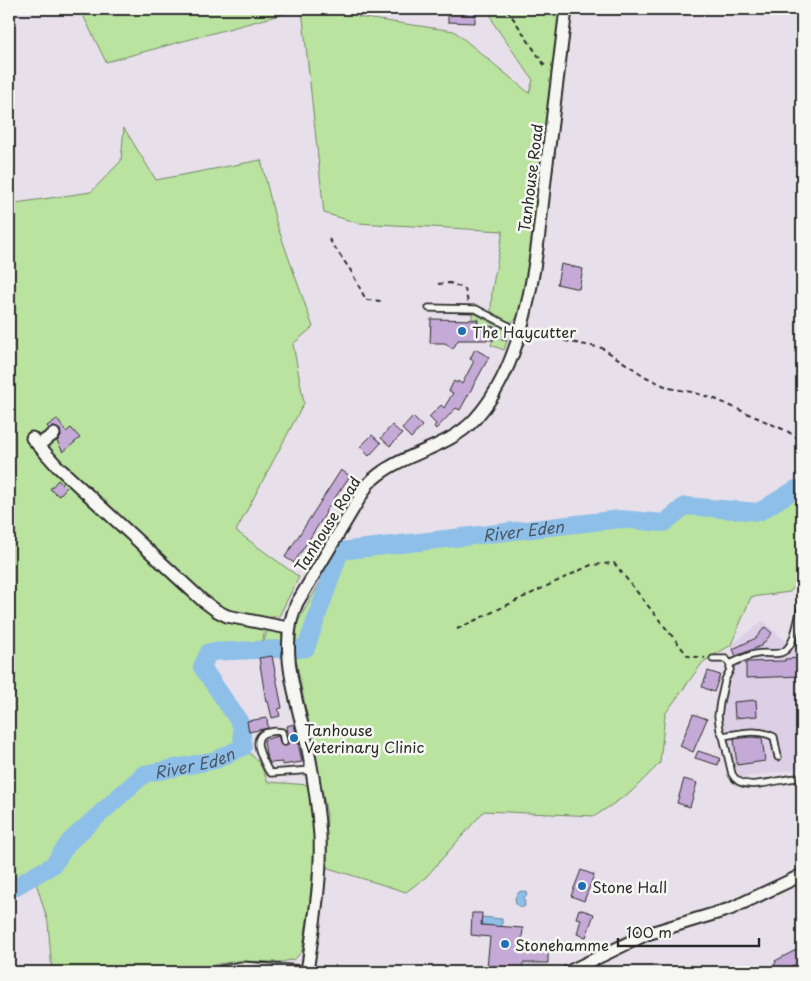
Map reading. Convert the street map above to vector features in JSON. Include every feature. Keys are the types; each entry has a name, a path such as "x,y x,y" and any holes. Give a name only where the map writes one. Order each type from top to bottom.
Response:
{"street":[{"name":"Tanhouse Road","path":"303,972 320,854 312,770 294,690 288,628 297,603 368,484 376,476 389,468 461,432 484,408 502,377 519,332 531,286 566,9"},
{"path":"54,434 35,442 64,472 202,600 217,611 239,619 288,628"},
{"path":"571,972 646,934 730,909 802,875"},
{"path":"221,972 242,968 303,972"}],"lane":[{"path":"428,308 469,308 481,310 519,332"},
{"path":"730,664 759,653 778,654 785,651 792,642 802,602"},
{"path":"713,659 726,659 730,664 718,716 732,774 737,782 751,784 802,778"},
{"path":"284,742 282,732 278,731 266,732 258,737 258,745 268,770 272,773 312,770"},
{"path":"724,736 754,731 766,732 774,737 778,757"}],"path":[{"path":"507,9 549,71"},
{"path":"329,239 351,271 366,300 382,301"},
{"path":"438,284 443,282 450,283 465,289 469,308"},
{"path":"494,334 509,340 519,332 602,348 646,377 669,388 692,392 714,399 787,431 802,441"},
{"path":"457,629 592,565 614,563 688,656 713,659"}],"shaded area":[{"path":"763,621 792,647 802,650 802,768 740,778 721,730 721,702 727,680 737,665 731,645"}],"green space":[{"path":"80,9 302,9 106,62"},
{"path":"302,9 360,9 358,17 454,31 529,93 533,80 494,24 489,9 561,9 540,193 525,288 520,311 516,319 511,322 501,319 491,311 492,290 503,231 358,223 324,213"},
{"path":"124,128 156,180 261,160 276,222 313,327 293,344 304,403 236,531 299,577 279,616 267,618 262,644 249,649 209,652 207,675 241,724 243,747 259,762 268,782 310,785 315,823 309,909 302,951 295,959 282,962 237,961 218,964 192,972 52,972 48,922 34,876 9,890 9,204 91,192 121,161"},
{"path":"472,312 495,325 494,327 478,324 478,319 472,319"},
{"path":"497,326 508,332 507,339 495,333"},
{"path":"495,335 507,341 504,350 491,345"},
{"path":"796,489 802,491 802,576 790,592 751,597 731,645 703,662 665,714 660,763 631,792 595,816 484,811 426,877 406,892 325,867 327,815 295,655 297,623 340,551 620,519 664,523 685,506 759,512"},
{"path":"802,606 802,647 794,645"},
{"path":"268,627 281,628 283,657 261,652"}],"water":[{"path":"522,891 527,892 526,897 524,897 525,906 521,908 516,904 515,898"},
{"path":"482,917 502,919 502,927 481,925"}],"building":[{"path":"448,9 475,9 475,23 448,22"},
{"path":"561,264 583,269 579,289 557,284"},
{"name":"The Haycutter","path":"431,319 478,320 477,326 494,327 494,340 458,340 453,349 445,343 430,343"},
{"path":"475,349 489,357 460,410 456,408 436,429 434,427 436,424 429,417 441,405 444,408 453,393 449,391 454,381 462,384 474,361 470,359"},
{"path":"413,417 422,426 411,438 402,429"},
{"path":"57,419 66,432 71,428 80,438 63,452 57,441 61,437 60,430 54,427 49,429 47,426"},
{"path":"392,425 402,434 390,446 381,438"},
{"path":"372,435 381,443 369,456 360,447"},
{"path":"341,470 350,476 325,512 294,563 285,557"},
{"path":"58,480 66,488 59,496 50,489"},
{"path":"765,627 772,633 761,646 736,656 733,649 756,638"},
{"path":"272,656 282,708 278,709 280,716 272,718 268,701 266,702 259,658"},
{"path":"802,658 802,676 746,678 746,662 785,661 785,659"},
{"path":"708,671 720,675 714,692 702,687"},
{"path":"756,700 757,716 735,718 734,702"},
{"path":"693,714 707,719 693,752 680,746"},
{"path":"267,718 268,728 249,732 247,721"},
{"path":"294,724 302,762 282,765 282,762 270,763 266,755 264,740 278,736 281,745 287,746 289,742 287,726"},
{"path":"762,738 765,761 737,765 734,739"},
{"path":"698,751 720,758 718,765 695,758"},
{"path":"684,779 697,783 690,807 677,803"},
{"name":"Stone Hall","path":"581,870 594,875 584,901 571,896"},
{"path":"579,909 594,914 586,937 577,934 581,919 576,918"},
{"name":"Stonehamme","path":"472,913 482,913 481,925 523,928 521,951 548,951 548,963 523,963 522,970 503,968 503,972 495,972 496,968 487,967 490,937 471,935"},
{"path":"796,950 802,961 779,972 766,972 776,963 775,961"}],"waterway":[{"name":"River Eden","path":"298,649 306,648 340,551 620,519 664,523 685,506 759,512 796,489 802,491"},
{"name":"River Eden","path":"9,890 53,865 70,841 144,774 216,760 243,747 241,724 202,667 209,652 279,649"}],"place":[{"name":"The Haycutter","path":"462,331"},
{"name":"Tanhouse Veterinary Clinic","path":"294,738"},
{"name":"Stone Hall","path":"582,886"},
{"name":"Stonehamme","path":"505,944"}]}
